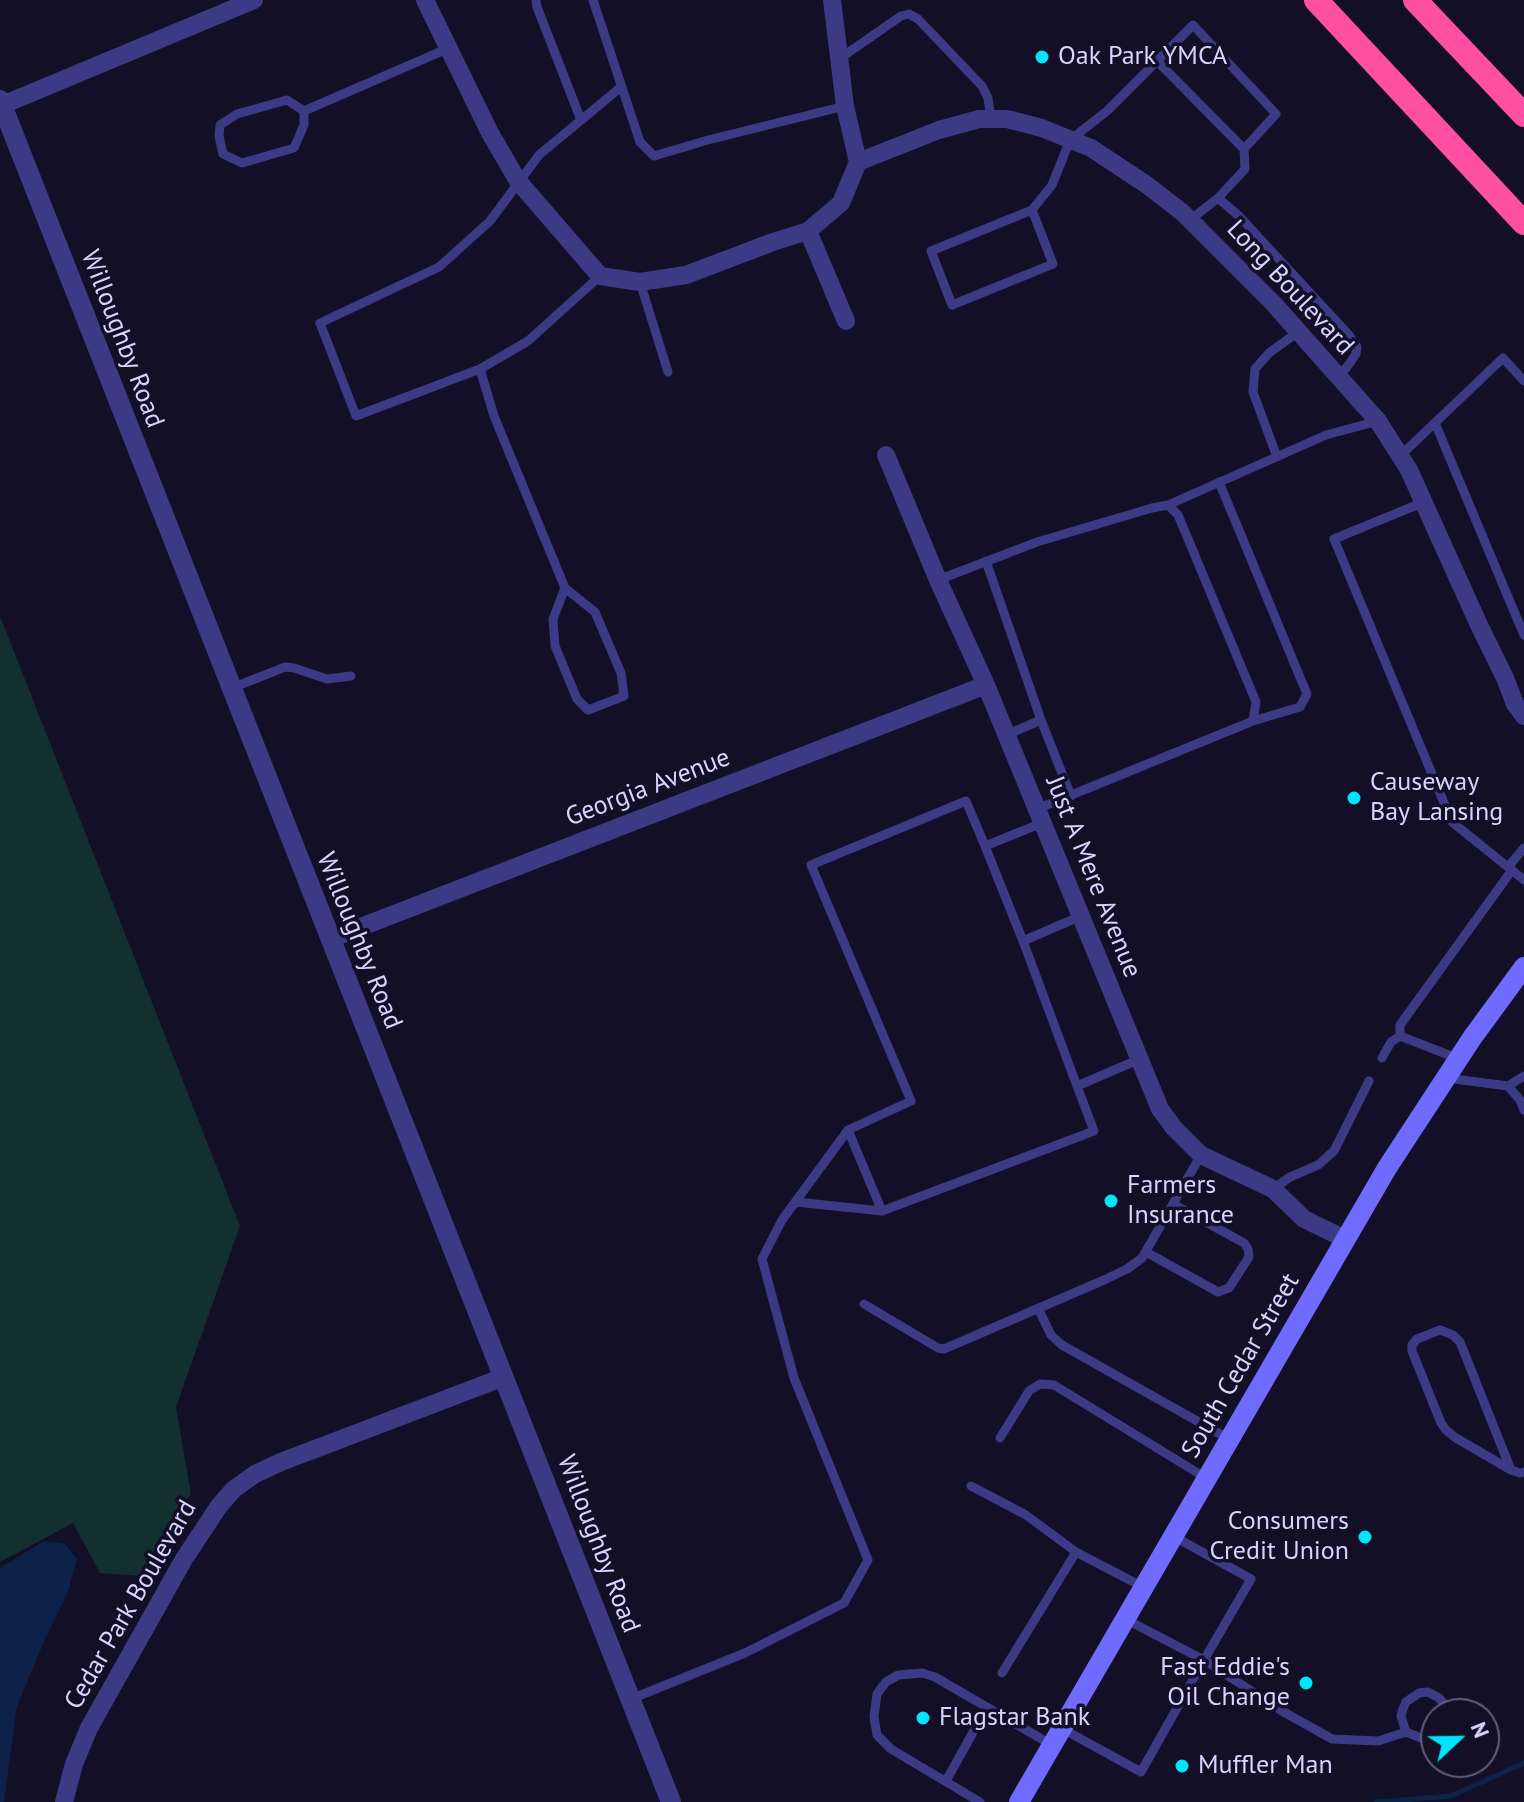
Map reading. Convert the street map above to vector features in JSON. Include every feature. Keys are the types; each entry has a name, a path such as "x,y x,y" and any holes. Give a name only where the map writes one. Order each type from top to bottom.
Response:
{"highway":[{"path":"1316,0 1524,223"},
{"path":"1415,0 1524,115"}],"main road":[{"name":"South Cedar Street","path":"1019,1802 1419,1116 1521,978"}],"street":[{"path":"1,104 254,0"},
{"path":"425,0 490,133 518,181 600,276 640,282 686,275 808,231 841,203 858,162 845,106 832,0"},
{"name":"Willoughby Road","path":"1,104 671,1802"},
{"name":"Long Boulevard","path":"858,162 939,130 979,119 1007,119 1042,128 1091,148 1147,185 1190,220 1273,303 1378,421 1409,470 1515,704 1524,715"},
{"path":"808,231 846,321"},
{"name":"Just A Mere Avenue","path":"886,455 986,685 1160,1109 1201,1155 1273,1189 1304,1219 1345,1239"},
{"name":"Georgia Avenue","path":"330,939 986,685"},
{"name":"Cedar Park Boulevard","path":"64,1802 74,1764 96,1716 184,1559 234,1489 255,1474 281,1462 504,1377"}],"lane":[{"path":"536,0 581,120"},
{"path":"593,0 640,142 654,156 845,106"},
{"path":"839,60 901,16 909,14 918,19 982,86 988,98 991,119"},
{"path":"1032,210 1053,264 952,305 931,251 1032,210 1052,185 1070,140 1107,111 1193,25 1276,114 1244,149"},
{"path":"304,111 449,48"},
{"path":"1157,61 1244,149 1245,169 1218,198 1190,220"},
{"path":"600,276 528,341 480,369 356,416 320,323 439,267 490,221 539,155 621,87"},
{"path":"287,100 304,111 304,125 294,148 242,163 223,154 220,125 237,114 287,100"},
{"path":"1218,198 1239,216 1349,335 1357,347 1356,354 1338,376"},
{"path":"640,282 668,372"},
{"path":"1277,457 1253,392 1255,369 1269,353 1298,332"},
{"path":"1400,456 1503,358 1524,381"},
{"path":"480,369 494,416 565,588 595,612 621,673 624,696 588,710 577,699 555,646 553,619 565,588"},
{"path":"938,580 1037,542 1168,505 1326,435 1378,421"},
{"path":"1435,423 1524,635"},
{"path":"985,846 1071,796 1253,721 1300,707 1307,694 1219,482"},
{"path":"1424,502 1334,539 1452,822 1524,880"},
{"path":"1168,505 1178,515 1256,702 1253,721"},
{"path":"986,561 1071,796"},
{"path":"232,688 285,667 327,679 351,676"},
{"path":"1006,735 1041,720"},
{"path":"631,1699 745,1653 844,1603 868,1560 794,1378 762,1259 782,1220 848,1130 911,1101 811,865 966,801 1023,941 1094,1131 882,1211 796,1202"},
{"path":"1400,1036 1400,1025 1524,848"},
{"path":"1023,941 1081,916"},
{"path":"1382,1058 1391,1042 1400,1036"},
{"path":"1400,1036 1459,1059"},
{"path":"1077,1086 1140,1059"},
{"path":"1446,1078 1508,1086 1524,1076"},
{"path":"1273,1189 1290,1177 1318,1165 1334,1151 1369,1081"},
{"path":"1508,1086 1524,1110"},
{"path":"848,1130 882,1211"},
{"path":"864,1304 944,1349 1127,1269 1137,1264 1146,1252 1201,1155"},
{"path":"1146,1252 1218,1292 1229,1288 1249,1257 1244,1243 1173,1204"},
{"path":"1038,1308 1051,1335 1062,1345 1229,1439"},
{"path":"1511,1470 1460,1342 1453,1335 1440,1330 1417,1339 1412,1351 1441,1423 1456,1438 1511,1470 1524,1472"},
{"path":"1000,1438 1029,1391 1040,1384 1054,1385 1206,1478"},
{"path":"971,1486 1026,1515 1076,1552 1143,1587"},
{"path":"980,1802 891,1749 877,1735 874,1717 877,1694 886,1682 898,1675 922,1673 935,1677 987,1707 1141,1772 1251,1579 1173,1536"},
{"path":"1002,1673 1076,1552"},
{"path":"1125,1619 1204,1660 1282,1711 1332,1739 1378,1741 1406,1732 1420,1738"},
{"path":"1406,1732 1401,1716 1406,1702 1419,1693 1428,1692 1439,1698"},
{"path":"946,1781 987,1707"}],"green space":[{"path":"0,616 240,1226 176,1407 191,1494 140,1576 100,1573 73,1523 0,1562"}],"water":[{"path":"44,1541 65,1544 77,1559 68,1592 17,1706 4,1802 0,1802 0,1568"}],"waterway":[{"path":"1376,1802 1451,1796 1524,1763"}],"place":[{"name":"Oak Park YMCA","path":"1042,57"},
{"name":"Causeway Bay Lansing","path":"1354,798"},
{"name":"Farmers Insurance","path":"1111,1201"},
{"name":"Consumers Credit Union","path":"1365,1537"},
{"name":"Fast Eddie's Oil Change","path":"1306,1683"},
{"name":"Flagstar Bank","path":"923,1718"},
{"name":"Muffler Man","path":"1182,1766"}]}
